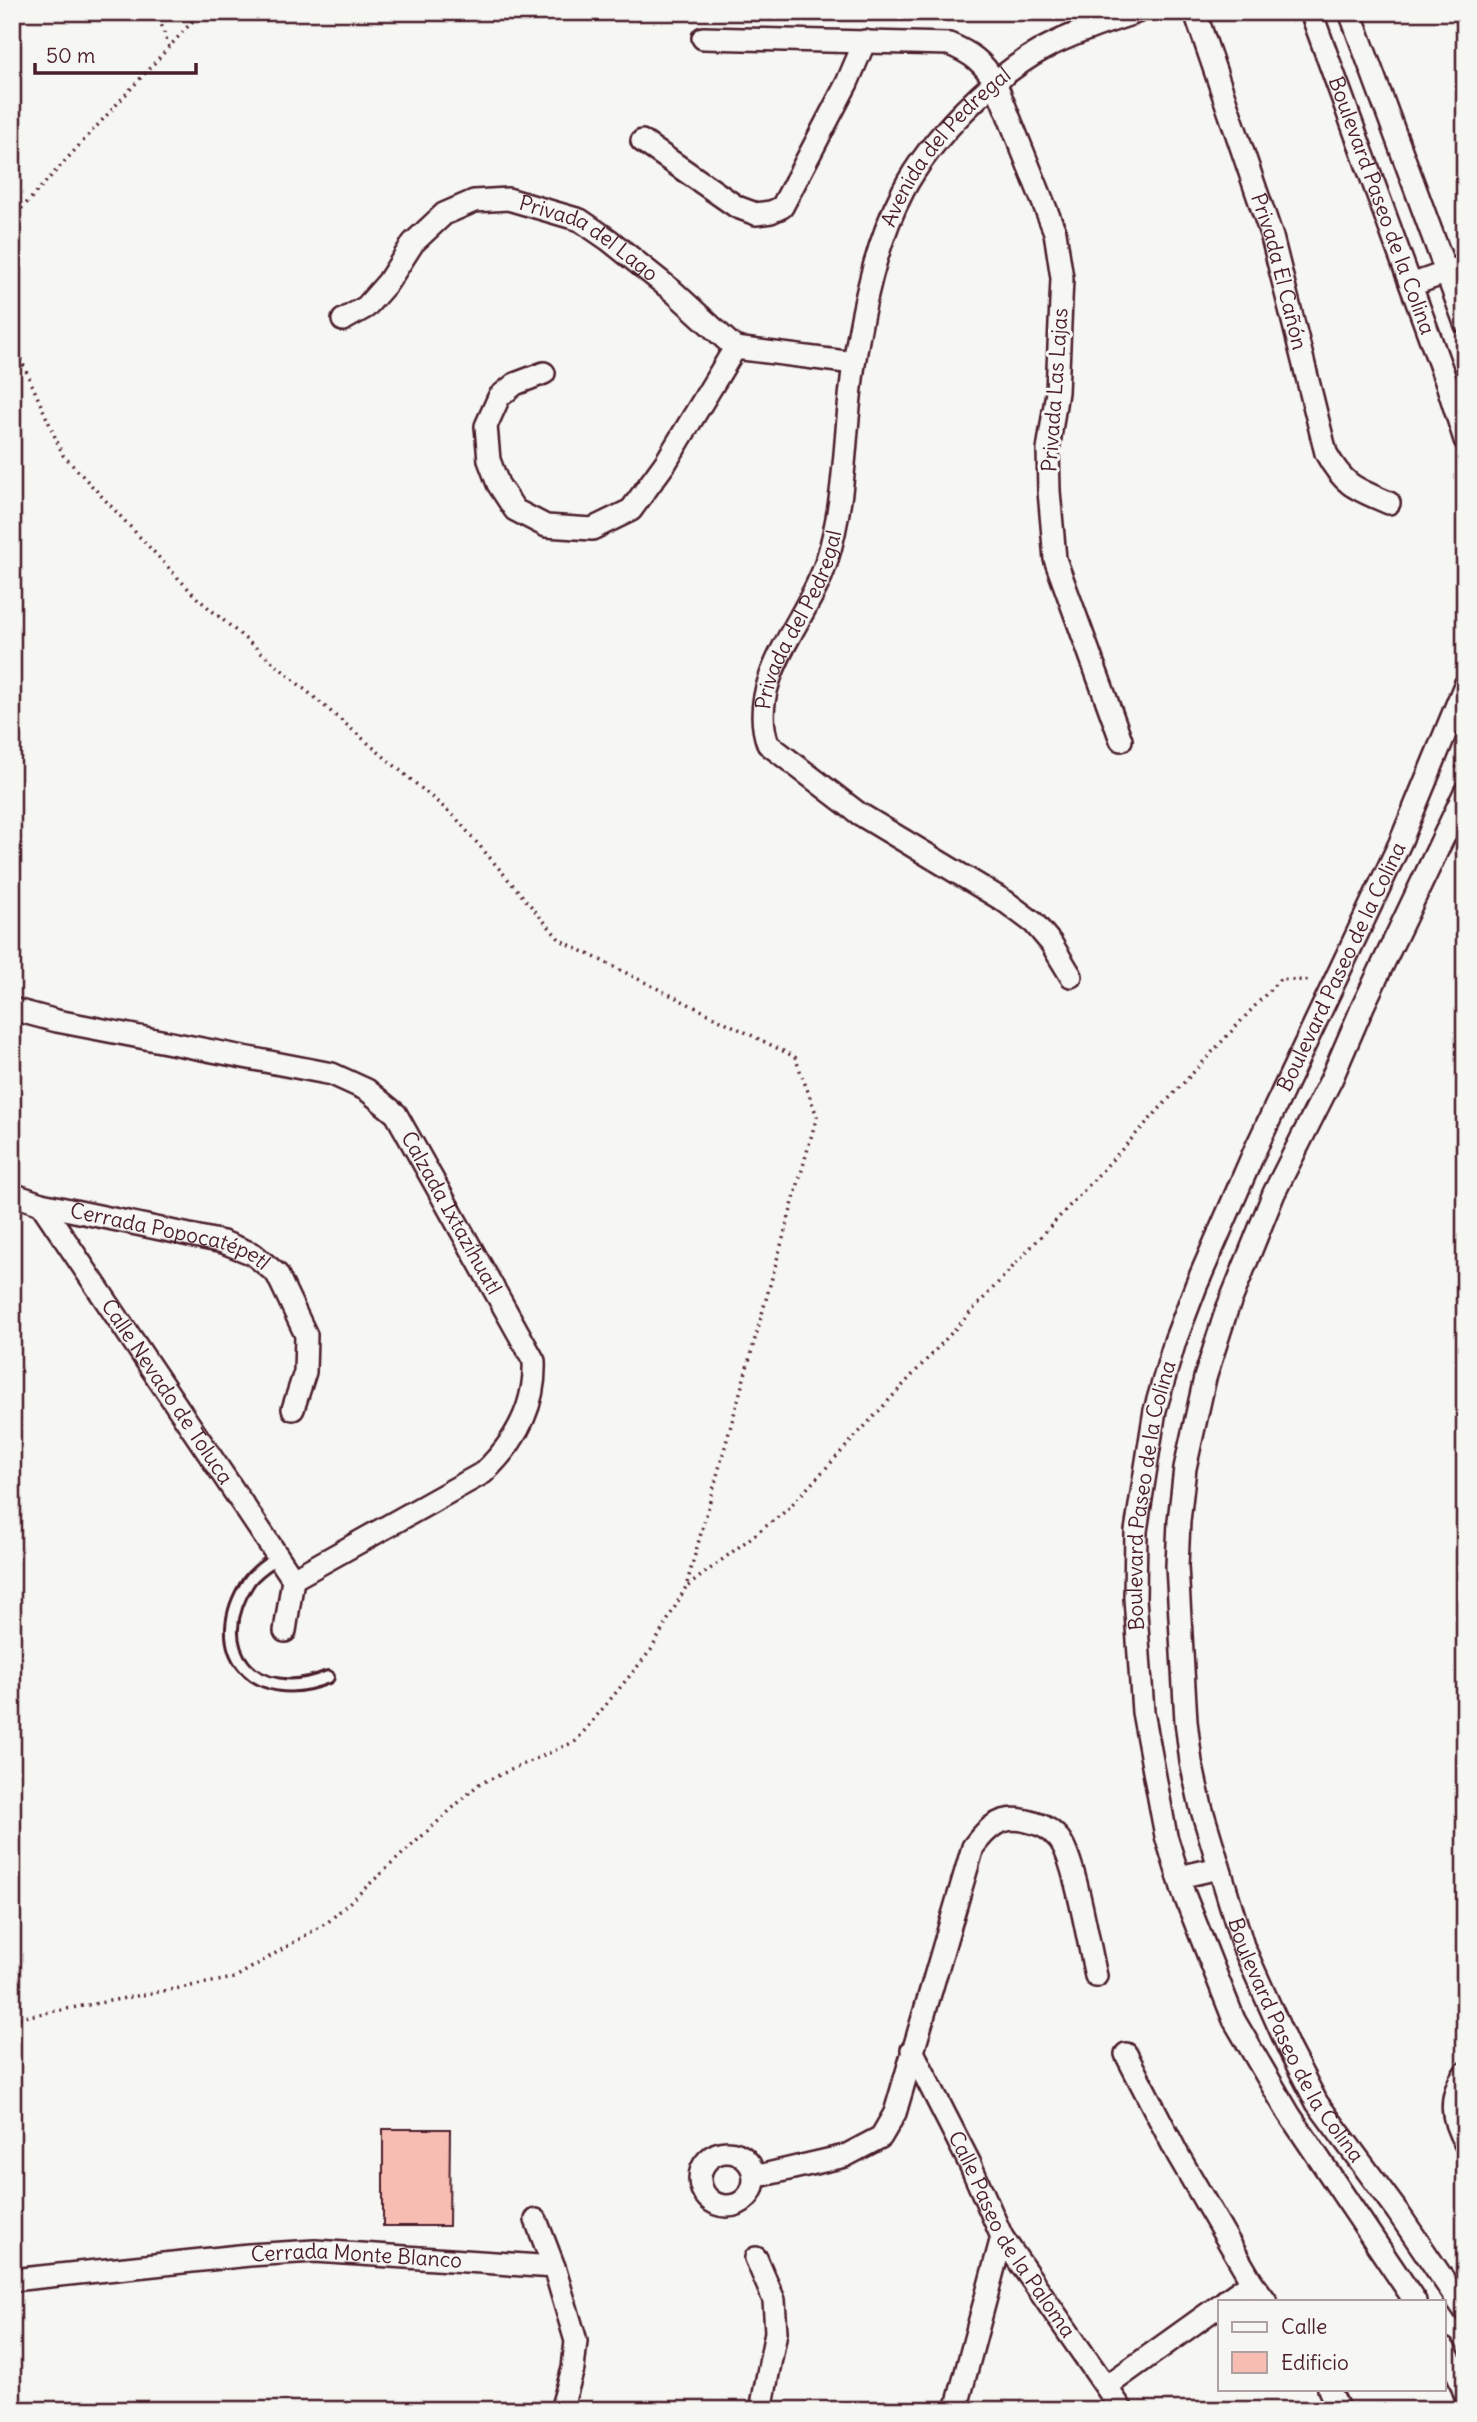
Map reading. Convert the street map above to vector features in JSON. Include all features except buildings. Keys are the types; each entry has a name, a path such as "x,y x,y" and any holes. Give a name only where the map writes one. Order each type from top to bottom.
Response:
{"street":[{"name":"Avenida del Pedregal","path":"854,363 872,275 886,230 904,189 930,152 995,82 1020,63 1068,37 1137,12"},
{"name":"Privada El Cañón","path":"1195,12 1272,237 1326,453 1349,485 1389,503"},
{"name":"Boulevard Paseo de la Colina","path":"1311,12 1412,285 1465,440"},
{"name":"Boulevard Paseo de la Colina","path":"1350,12 1456,270 1465,323"},
{"name":"Privada Las Lajas","path":"703,38 949,44 967,51 980,61 995,82 1055,232 1062,278 1058,391 1048,450 1055,559 1121,740"},
{"path":"642,141 737,207 756,214 771,212 782,207 847,83 865,41"},
{"name":"Privada del Lago","path":"342,320 366,307 388,282 413,243 444,214 474,201 508,199 580,220 674,292 735,348"},
{"path":"1412,285 1456,270"},
{"path":"1422,314 1461,298"},
{"path":"544,373 516,384 499,397 486,426 489,460 498,484 515,510 546,526 592,529 631,510 666,462 735,348 854,363"},
{"name":"Privada del Pedregal","path":"854,363 838,513 826,564 772,674 763,704 762,727 768,744 858,813 1006,902 1034,923 1051,943 1071,976"},
{"name":"Boulevard Paseo de la Colina","path":"1414,2300 1289,2114 1234,2020 1179,1877 1167,1836 1143,1712 1135,1598 1136,1531 1144,1472 1162,1387 1175,1341 1196,1286 1256,1148 1400,843 1465,685"},
{"name":"Boulevard Paseo de la Colina","path":"1465,792 1363,1006 1331,1080 1274,1193 1235,1287 1205,1378 1185,1468 1177,1566 1189,1748 1201,1807 1243,1945 1289,2049 1317,2103 1397,2211 1465,2311"},
{"name":"Calzada Ixtazíhuatl","path":"12,1009 57,1021 332,1074 367,1090 396,1115 534,1362 535,1383 528,1408 505,1452 483,1473 293,1579"},
{"name":"Cerrada Popocatépetl","path":"12,1194 41,1204 223,1242 253,1254 277,1274 306,1335 305,1372 293,1409"},
{"name":"Calle Nevado de Toluca","path":"41,1204 293,1579"},
{"path":"285,1631 293,1579"},
{"path":"754,2177 845,2156 881,2137 895,2113 973,1847 987,1828 1014,1818 1045,1825 1061,1840 1070,1861 1096,1976"},
{"path":"1179,1877 1219,1868"},
{"name":"Calle Paseo de la Paloma","path":"912,2050 970,2164 1002,2237 1122,2410"},
{"path":"1126,2054 1178,2155 1265,2300"},
{"path":"1465,2073 1453,2099 1452,2112 1455,2127 1465,2143"},
{"path":"536,2220 554,2267 576,2341 573,2369 561,2410"},
{"path":"956,2410 1002,2237"},
{"name":"Cerrada Monte Blanco","path":"12,2280 249,2255 315,2251 554,2267"},
{"path":"756,2259 774,2300 776,2332 761,2410"},
{"path":"1226,2300 1252,2282"},
{"path":"1107,2386 1218,2306"},
{"path":"1446,2353 1465,2394"},
{"path":"1329,2390 1339,2410"}],"lane":[{"path":"278,1557 251,1578 242,1594 233,1618 234,1653 249,1674 266,1683 295,1686 328,1677"}],"path":[{"path":"157,12 169,47"},
{"path":"12,219 201,12"},
{"path":"686,1587 787,1510 1280,979 1335,982"}]}
